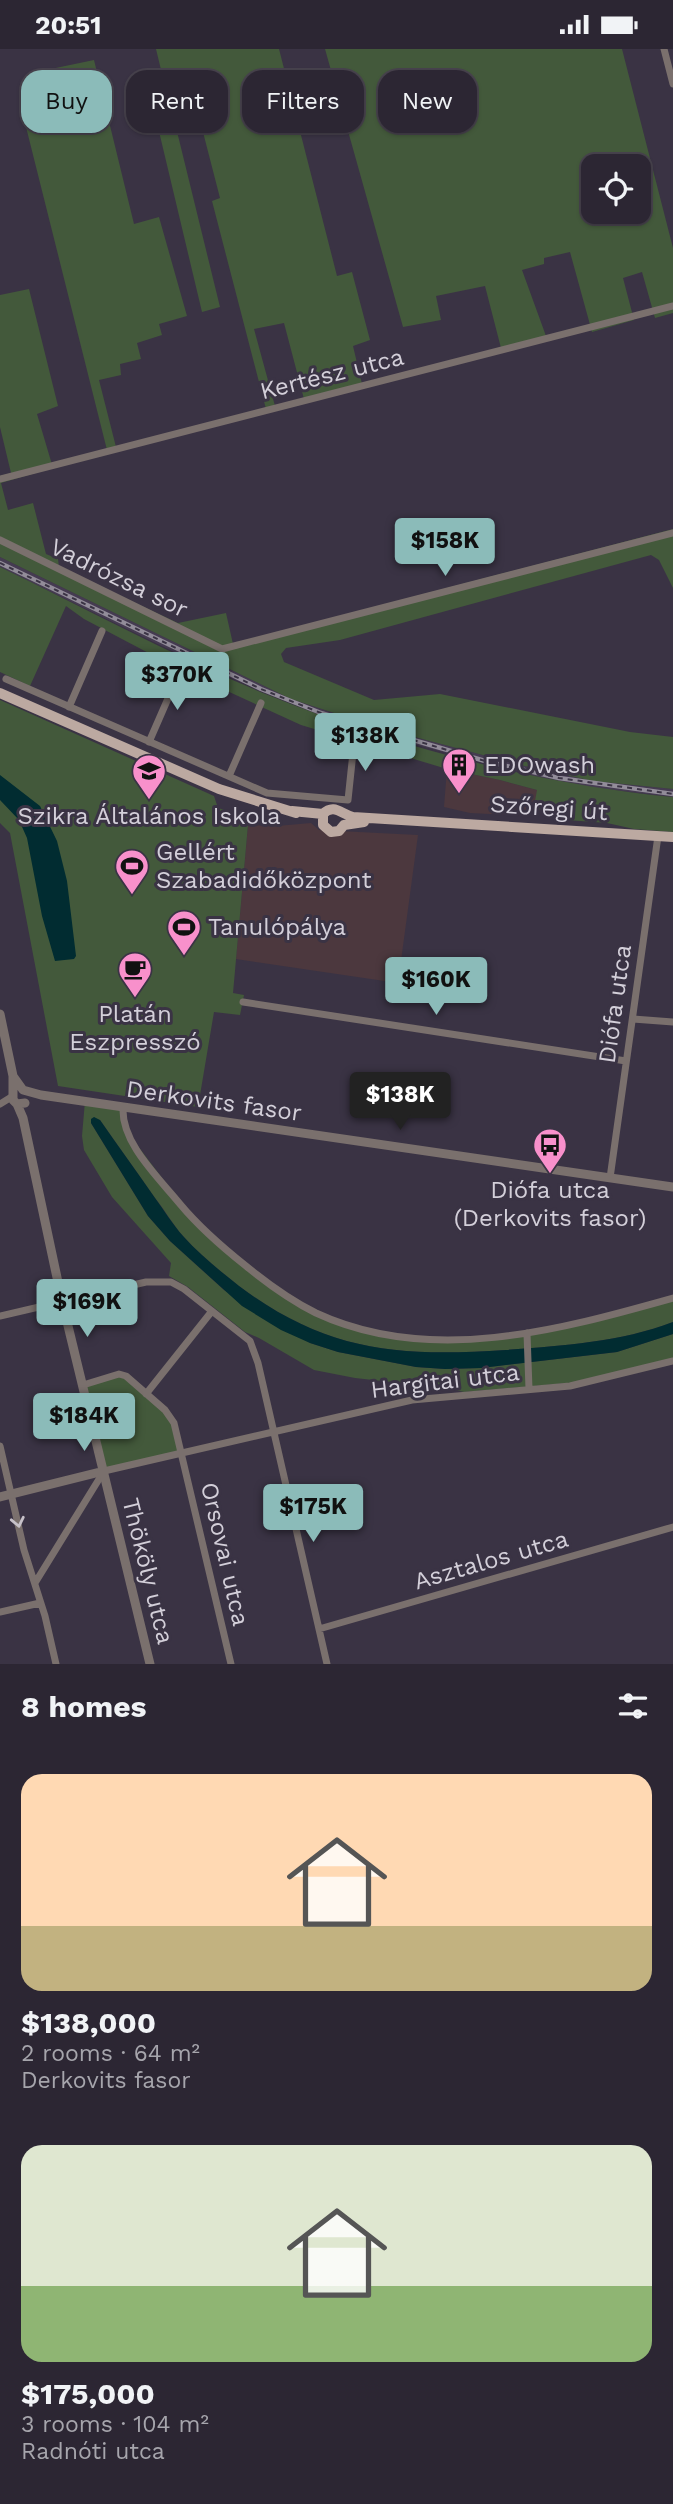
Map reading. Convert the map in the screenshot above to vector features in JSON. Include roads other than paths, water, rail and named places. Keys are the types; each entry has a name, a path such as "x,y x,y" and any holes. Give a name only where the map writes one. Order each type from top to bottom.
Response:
{"main road":[{"name":"Szőregi út","path":"0,693 219,789 323,818"},
{"name":"Szőregi út","path":"335,809 344,820 339,831 331,832 325,828 323,818 328,810 335,809"},
{"name":"Szőregi út","path":"344,820 380,818 673,837"}],"street":[{"path":"664,49 673,84"},
{"name":"Kertész utca","path":"0,479 673,306"},
{"name":"Vadrózsa sor","path":"0,540 222,649 673,533"},
{"path":"69,707 102,631"},
{"path":"149,742 180,671"},
{"path":"6,679 267,793 348,800 354,743"},
{"path":"229,776 261,703"},
{"name":"Diófa utca","path":"610,1178 658,836"},
{"path":"243,1002 626,1061"},
{"name":"Thököly utca","path":"0,1014 62,1301 150,1664"},
{"path":"633,1019 673,1022"},
{"name":"Derkovits fasor","path":"20,1098 41,1095 673,1187"},
{"path":"0,1105 20,1098"},
{"path":"123,1107 122,1118 129,1139 193,1219 218,1244 271,1286 299,1304 345,1324 405,1337 459,1340 574,1325 673,1297"},
{"path":"0,1316 146,1282 164,1281 184,1289 250,1341 258,1363 327,1664"},
{"path":"146,1394 212,1311"},
{"path":"527,1333 529,1389"},
{"name":"Hargitai utca","path":"104,1471 412,1400 586,1383 673,1361"},
{"name":"Orsovai utca","path":"83,1385 119,1374 126,1376 170,1416 231,1664"},
{"path":"0,1447 24,1550 56,1664"},
{"path":"0,1497 104,1471"},
{"path":"35,1583 104,1471"},
{"name":"Asztalos utca","path":"319,1629 673,1527"},
{"path":"0,1612 40,1603"}],"railway":[{"path":"0,563 261,689 321,713 485,761 559,778 673,794"}],"place":[{"name":"EDOwash","path":"459,795"},
{"name":"Szikra Általános Iskola","path":"149,801"},
{"name":"Gellért Szabadidőközpont","path":"132,896"},
{"name":"Tanulópálya","path":"184,957"},
{"name":"Platán Eszpresszó","path":"135,999"},
{"name":"Diófa utca (Derkovits fasor)","path":"550,1175"}]}
